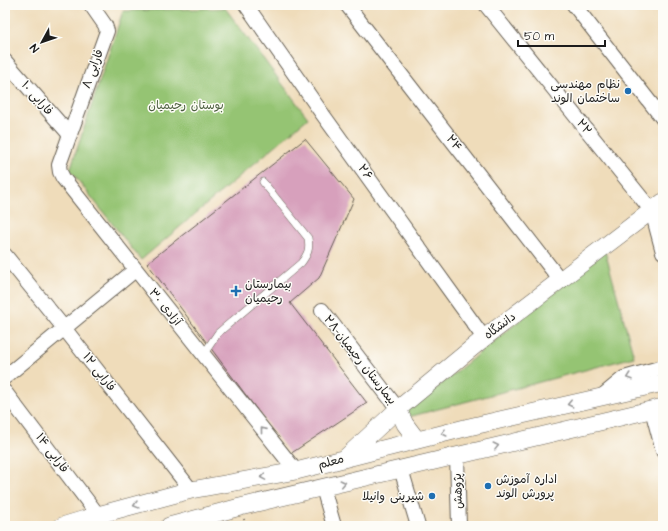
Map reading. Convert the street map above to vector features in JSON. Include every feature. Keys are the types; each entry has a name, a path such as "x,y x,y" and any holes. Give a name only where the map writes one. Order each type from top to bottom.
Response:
{"street":[{"name":"فارابی ۸","path":"70,135 107,31 105,25 91,5"},
{"name":"۲۶","path":"246,5 484,338"},
{"name":"۲۴","path":"347,5 561,281"},
{"name":"۲۲","path":"486,5 657,207"},
{"path":"574,5 663,119"},
{"name":"فارابی ۱۰","path":"5,61 70,135"},
{"name":"آزادی ۳۰","path":"70,135 59,166 62,178 296,471"},
{"name":"دانشگاه","path":"344,459 398,409 484,338 657,207"},
{"path":"657,207 663,252"},
{"name":"فارابی ۱۲","path":"5,255 191,490"},
{"path":"5,377 135,270"},
{"name":"۲۸-بیمارستان رحیمیان","path":"322,310 398,409"},
{"name":"معلم","path":"600,398 624,378 663,367"},
{"name":"معلم","path":"62,526 191,490 296,471 469,427 663,383"},
{"path":"637,389 643,393 647,400 645,407 651,410 663,451"},
{"name":"فارابی ۱۴","path":"5,392 98,515"},
{"path":"398,409 405,424 417,440"},
{"name":"معلم","path":"169,526 212,521 240,507 651,410"},
{"name":"پژوهش","path":"457,456 459,526"},
{"path":"401,469 418,526"},
{"path":"323,488 334,526"}],"lane":[{"path":"203,355 218,333 301,263 308,254 310,247 308,238 263,182"}],"shaded area":[{"path":"638,5 661,5 639,10"}],"green space":[{"name":"بوستان رحیمیان","path":"225,8 308,118 141,260 70,170 123,11"},
{"path":"605,251 634,357 397,420"}],"building":[{"name":"بیمارستان رحیمیان","path":"305,139 354,199 319,278 290,303 367,403 290,454 147,263"}],"place":[{"name":"نظام مهندسی ساختمان الوند","path":"628,91"},
{"name":"بیمارستان رحیمیان","path":"236,291"},
{"name":"اداره آموزش پرورش الوند","path":"488,486"},
{"name":"شیرینی وانیلا","path":"432,496"}]}
